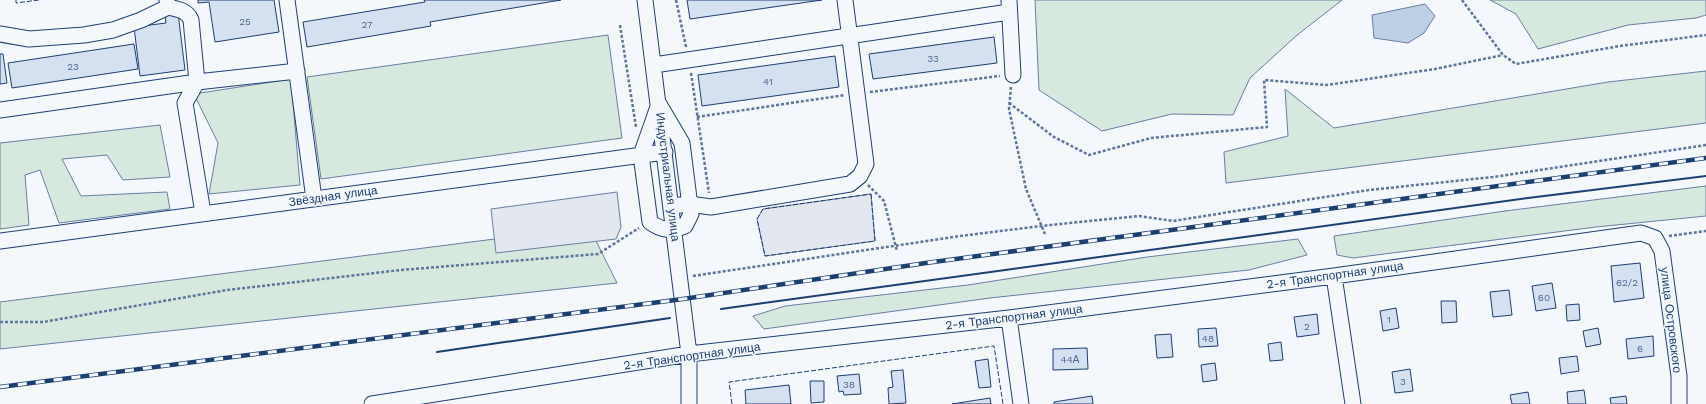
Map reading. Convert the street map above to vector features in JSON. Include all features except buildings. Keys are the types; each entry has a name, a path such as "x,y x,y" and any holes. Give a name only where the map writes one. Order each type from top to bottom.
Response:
{"street":[{"path":"287,0 314,199"},
{"name":"Индустриальная улица","path":"645,0 681,278 689,354 689,404"},
{"path":"672,206 690,204 711,207 850,184 860,176 866,164 845,0"},
{"path":"0,34 29,39 84,35 113,30 141,20 168,3 189,15 191,20 197,82 185,103 203,214"},
{"path":"654,65 849,35 1009,6 1013,75"},
{"path":"0,110 197,82 297,71"},
{"path":"659,104 682,143 690,204 691,214 685,226 675,230 658,228 650,222 641,155 659,104"},
{"name":"Звёздная улица","path":"0,240 665,152"},
{"name":"2-я Транспортная улица","path":"372,404 689,354 1009,318 1334,276 1642,233 1655,238"},
{"name":"улица Островского","path":"1655,238 1662,251 1679,376 1679,404"},
{"path":"1334,276 1353,404"},
{"path":"1009,318 1021,404"}],"path":[{"path":"676,0 689,59 711,207"},
{"path":"1462,0 1503,55 1516,64 1620,46 1706,35"},
{"path":"620,25 637,132"},
{"path":"1009,103 1054,137 1090,155 1151,138 1267,127 1264,80 1327,85 1435,69 1503,55"},
{"path":"1013,75 1009,109 1026,189 1045,234"},
{"path":"681,278 1041,226 1139,216 1173,221 1369,190 1493,177 1706,145"},
{"path":"860,176 884,201 897,251"},
{"path":"0,322 43,322 227,290 401,270 598,254 650,222"},
{"path":"1655,238 1706,231"}],"shaded area":[{"path":"1035,0 1342,0 1296,36 1250,78 1233,115 1172,114 1102,131 1039,90"},
{"path":"1490,0 1706,0 1706,15 1696,18 1628,25 1538,49 1516,14"},
{"path":"608,35 622,138 321,179 307,77"},
{"path":"1706,71 1706,123 1226,183 1224,152 1288,136 1285,89 1334,128 1608,82"},
{"path":"291,79 300,185 209,194 218,143 194,94"},
{"path":"160,125 170,177 123,180 107,155 62,159 81,196 167,192 170,209 59,223 40,170 25,175 29,225 0,229 0,143"},
{"path":"1706,186 1706,216 1596,227 1353,258 1337,255 1334,236 1505,211"},
{"path":"617,192 621,227 616,239 496,253 491,209"},
{"path":"871,194 875,241 765,256 757,219 763,209"},
{"path":"589,227 617,283 0,349 0,302"},
{"path":"1298,239 1307,255 1249,270 990,298 764,329 753,316 785,306 968,285 1147,257"}],"water":[{"path":"1425,4 1435,16 1424,33 1408,43 1374,38 1372,15"}],"railway":[{"path":"0,387 683,299 926,263 1706,158"}],"fence":[{"path":"16,0 16,3 39,0"},
{"path":"871,194 875,241 765,256 757,219 763,209 871,194"},
{"path":"732,404 729,382 994,346 1003,404"}],"wall":[{"path":"721,309 1528,198 1706,176"},
{"path":"437,352 670,318"}]}
